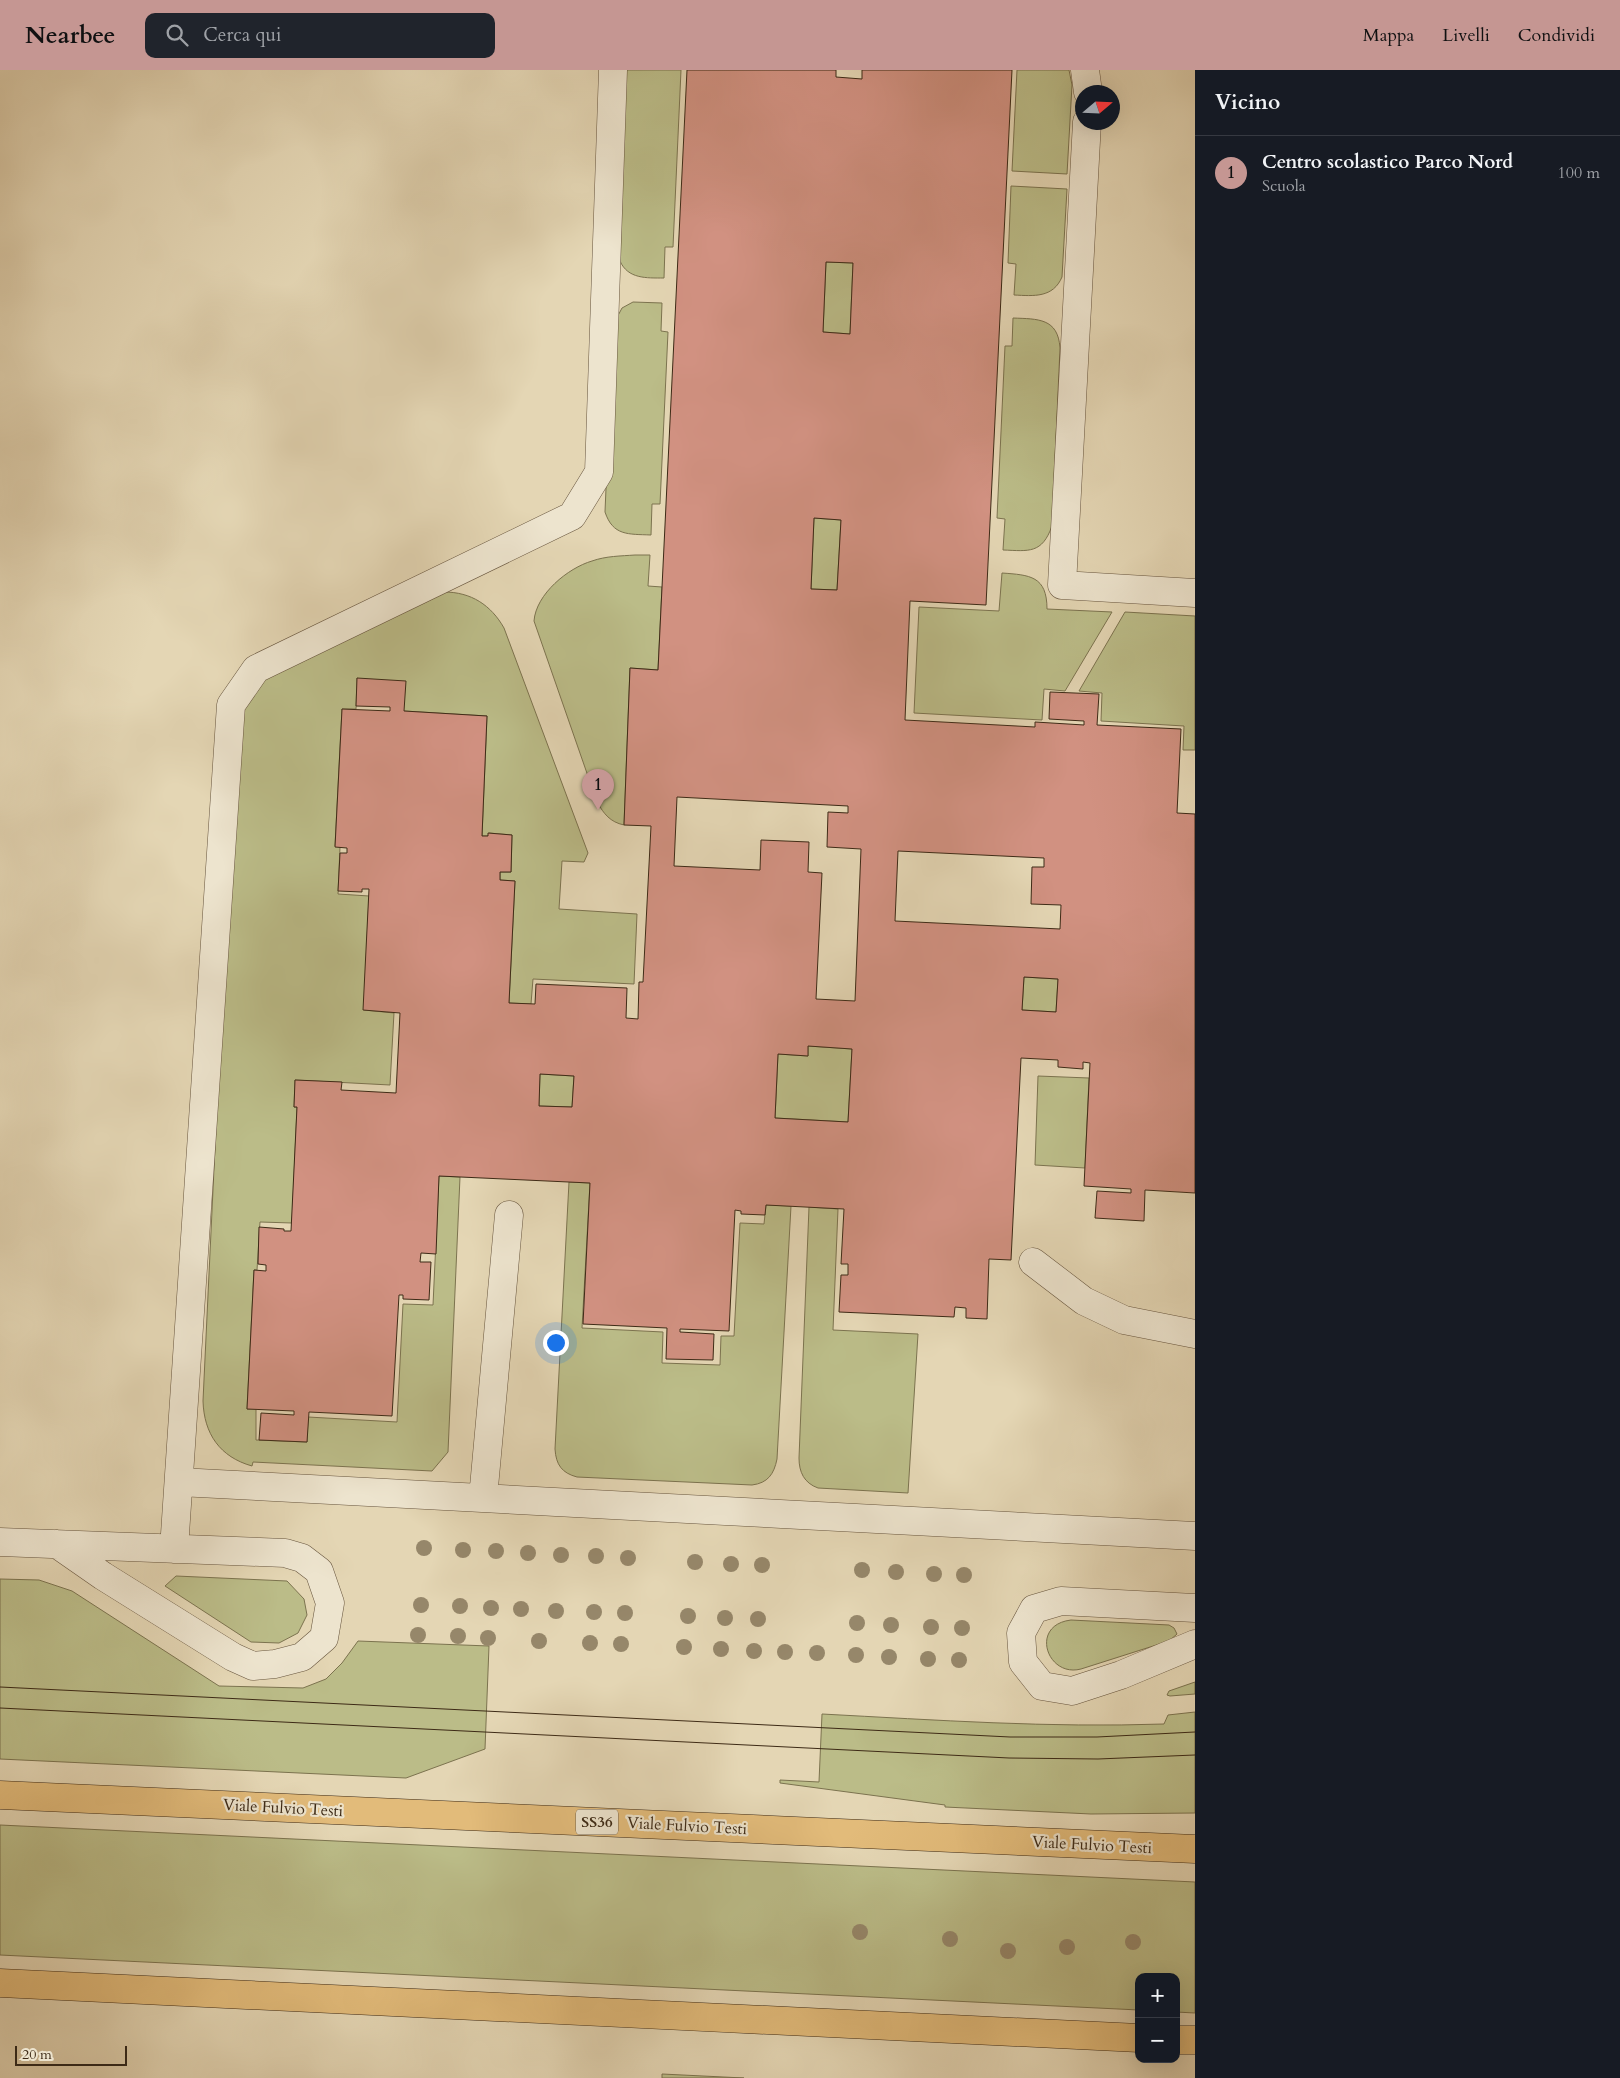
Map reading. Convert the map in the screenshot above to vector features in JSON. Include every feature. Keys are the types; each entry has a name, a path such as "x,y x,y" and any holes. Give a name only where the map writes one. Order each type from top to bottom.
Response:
{"main road":[{"name":"Viale Fulvio Testi","path":"0,1796 1195,1849"},
{"path":"0,1983 1135,2038"},
{"path":"1180,2040 1195,2040"}],"street":[{"path":"174,1549 231,705 256,669 572,516 599,472 613,70"},
{"path":"1086,70 1087,85"},
{"path":"1087,130 1062,585 1195,593"},
{"path":"483,1498 509,1215"},
{"path":"1033,1262 1084,1301 1124,1320 1195,1334"},
{"path":"179,1482 1195,1536"},
{"path":"0,1542 57,1544 174,1549 285,1553 302,1558 319,1571 330,1603 324,1638 302,1657 275,1664 253,1666 233,1657 103,1576 57,1544"},
{"path":"1195,1608 1061,1601 1034,1609 1021,1633 1023,1662 1042,1686 1072,1691 1121,1675 1195,1644"}],"green space":[{"path":"626,70 681,70 673,247 665,247 664,278 638,276 623,267 620,261"},
{"path":"1017,70 1069,70 1072,85 1067,174 1012,171"},
{"path":"1011,186 1067,189 1062,277 1054,289 1042,294 1029,296 1014,295 1016,264 1008,263"},
{"path":"826,262 853,263 850,334 823,332"},
{"path":"633,302 662,303 661,331 668,332 660,504 652,504 651,535 628,534 617,530 608,520 605,512 613,325 622,308"},
{"path":"1013,318 1045,322 1055,331 1060,348 1052,526 1044,542 1039,546 1034,549 1020,551 1003,550 1005,519 997,518 1005,346 1012,346"},
{"path":"814,518 841,520 837,590 811,589"},
{"path":"650,555 648,586 662,587 658,670 630,668 624,825 608,817 597,802 534,621 536,611 547,592 573,570 597,559"},
{"path":"1002,573 1035,579 1044,590 1047,609 1112,612 1065,691 1044,689 1042,720 914,713 919,607 999,611"},
{"path":"444,592 463,594 479,601 493,613 504,628 588,853 584,862 562,861 559,909 637,914 634,984 533,979 531,1004 509,1003 515,881 500,880 500,872 511,872 512,835 489,833 488,836 482,836 487,716 404,711 357,678 356,709 342,709 335,846 340,847 338,894 369,896 364,1010 394,1013 390,1085 295,1080 294,1107 297,1107 292,1223 260,1222 257,1270 254,1270 247,1409 256,1409 256,1440 307,1442 308,1417 397,1422 403,1304 433,1305 439,1176 460,1177 448,1452 432,1471 253,1462 252,1466 231,1457 216,1442 207,1424 203,1401 235,725 238,712 265,679"},
{"path":"1125,612 1195,616 1195,750 1183,750 1184,726 1101,721 1102,693 1079,691"},
{"path":"1024,977 1058,979 1056,1012 1022,1010"},
{"path":"808,1046 852,1049 848,1122 775,1118 778,1054 808,1056"},
{"path":"540,1074 574,1076 572,1107 539,1106"},
{"path":"1038,1076 1089,1078 1085,1168 1035,1165"},
{"path":"569,1182 590,1183 582,1328 663,1332 662,1363 720,1365 721,1336 734,1336 740,1223 764,1224 766,1205 791,1206 777,1459 772,1473 766,1480 752,1485 577,1477 564,1471 558,1464 555,1449"},
{"path":"809,1207 838,1209 833,1330 918,1334 908,1493 818,1488 809,1483 801,1472 799,1458"},
{"path":"176,1576 287,1581 304,1599 307,1615 298,1633 279,1643 251,1642 165,1586"},
{"path":"0,1579 39,1580 72,1591 219,1686 303,1688 326,1679 342,1663 358,1641 489,1646 485,1749 406,1778 0,1759"},
{"path":"1071,1620 1169,1625 1174,1628 1177,1634 1169,1641 1081,1669 1069,1670 1059,1666 1052,1659 1048,1650 1047,1640 1050,1631 1058,1624"},
{"path":"1195,1682 1195,1694 1167,1695 1169,1691"},
{"path":"1195,1712 1195,1813 1091,1814 945,1807 945,1805 780,1783 780,1780 819,1782 822,1714 993,1723 1121,1725 1164,1724 1168,1715"},
{"path":"0,1825 1195,1882 1195,2013 1180,2012 1180,1973 1135,1973 1135,2010 0,1955"},
{"path":"662,2074 744,2078 662,2078"}],"building":[{"path":"687,70 836,70 836,77 862,79 862,70 1012,70 986,605 910,601 905,720 1035,727 1035,722 1084,725 1084,721 1049,719 1050,692 1099,694 1097,725 1181,729 1177,813 1195,814 1195,1193 1145,1190 1144,1221 1095,1218 1097,1191 1131,1193 1131,1189 1084,1186 1090,1063 1083,1062 1083,1069 1058,1067 1058,1060 1021,1058 1011,1260 989,1259 987,1319 966,1318 966,1308 955,1307 954,1317 839,1312 841,1275 848,1275 848,1264 841,1264 844,1209 766,1205 765,1215 741,1214 741,1211 735,1210 729,1331 680,1329 680,1332 714,1334 713,1360 666,1359 667,1328 583,1324 590,1183 439,1176 436,1254 421,1253 420,1262 431,1262 429,1300 403,1299 403,1295 399,1295 392,1416 309,1412 307,1442 259,1440 261,1413 294,1415 294,1411 247,1409 254,1270 266,1271 266,1265 258,1264 259,1227 291,1231 297,1107 294,1107 295,1080 342,1082 341,1090 396,1093 400,1013 363,1010 369,889 362,889 362,892 338,891 340,853 347,853 347,848 335,847 342,709 390,711 390,707 356,706 357,678 406,681 404,711 487,716 482,836 488,836 488,833 512,835 511,872 500,872 500,880 515,881 509,1003 535,1004 536,984 627,988 626,1018 638,1019 639,982 643,982 651,826 624,825 630,668 658,670","holes":["826,262 853,263 850,334 823,332","814,518 841,520 837,590 811,589","677,797 848,806 848,813 828,812 827,847 861,849 855,1001 816,999 822,873 808,872 809,842 761,840 760,870 674,866","898,851 1044,858 1044,867 1032,867 1031,904 1061,905 1060,929 895,921","1024,977 1058,979 1056,1012 1022,1010","808,1046 852,1049 848,1122 775,1118 778,1054 808,1056","540,1074 574,1076 572,1107 539,1106"]}],"tram line":[{"path":"0,1687 1010,1737 1097,1737 1195,1732"},
{"path":"0,1708 1009,1758 1098,1759 1195,1755"}],"place":[{"name":"Centro scolastico Parco Nord","path":"598,810"}]}
